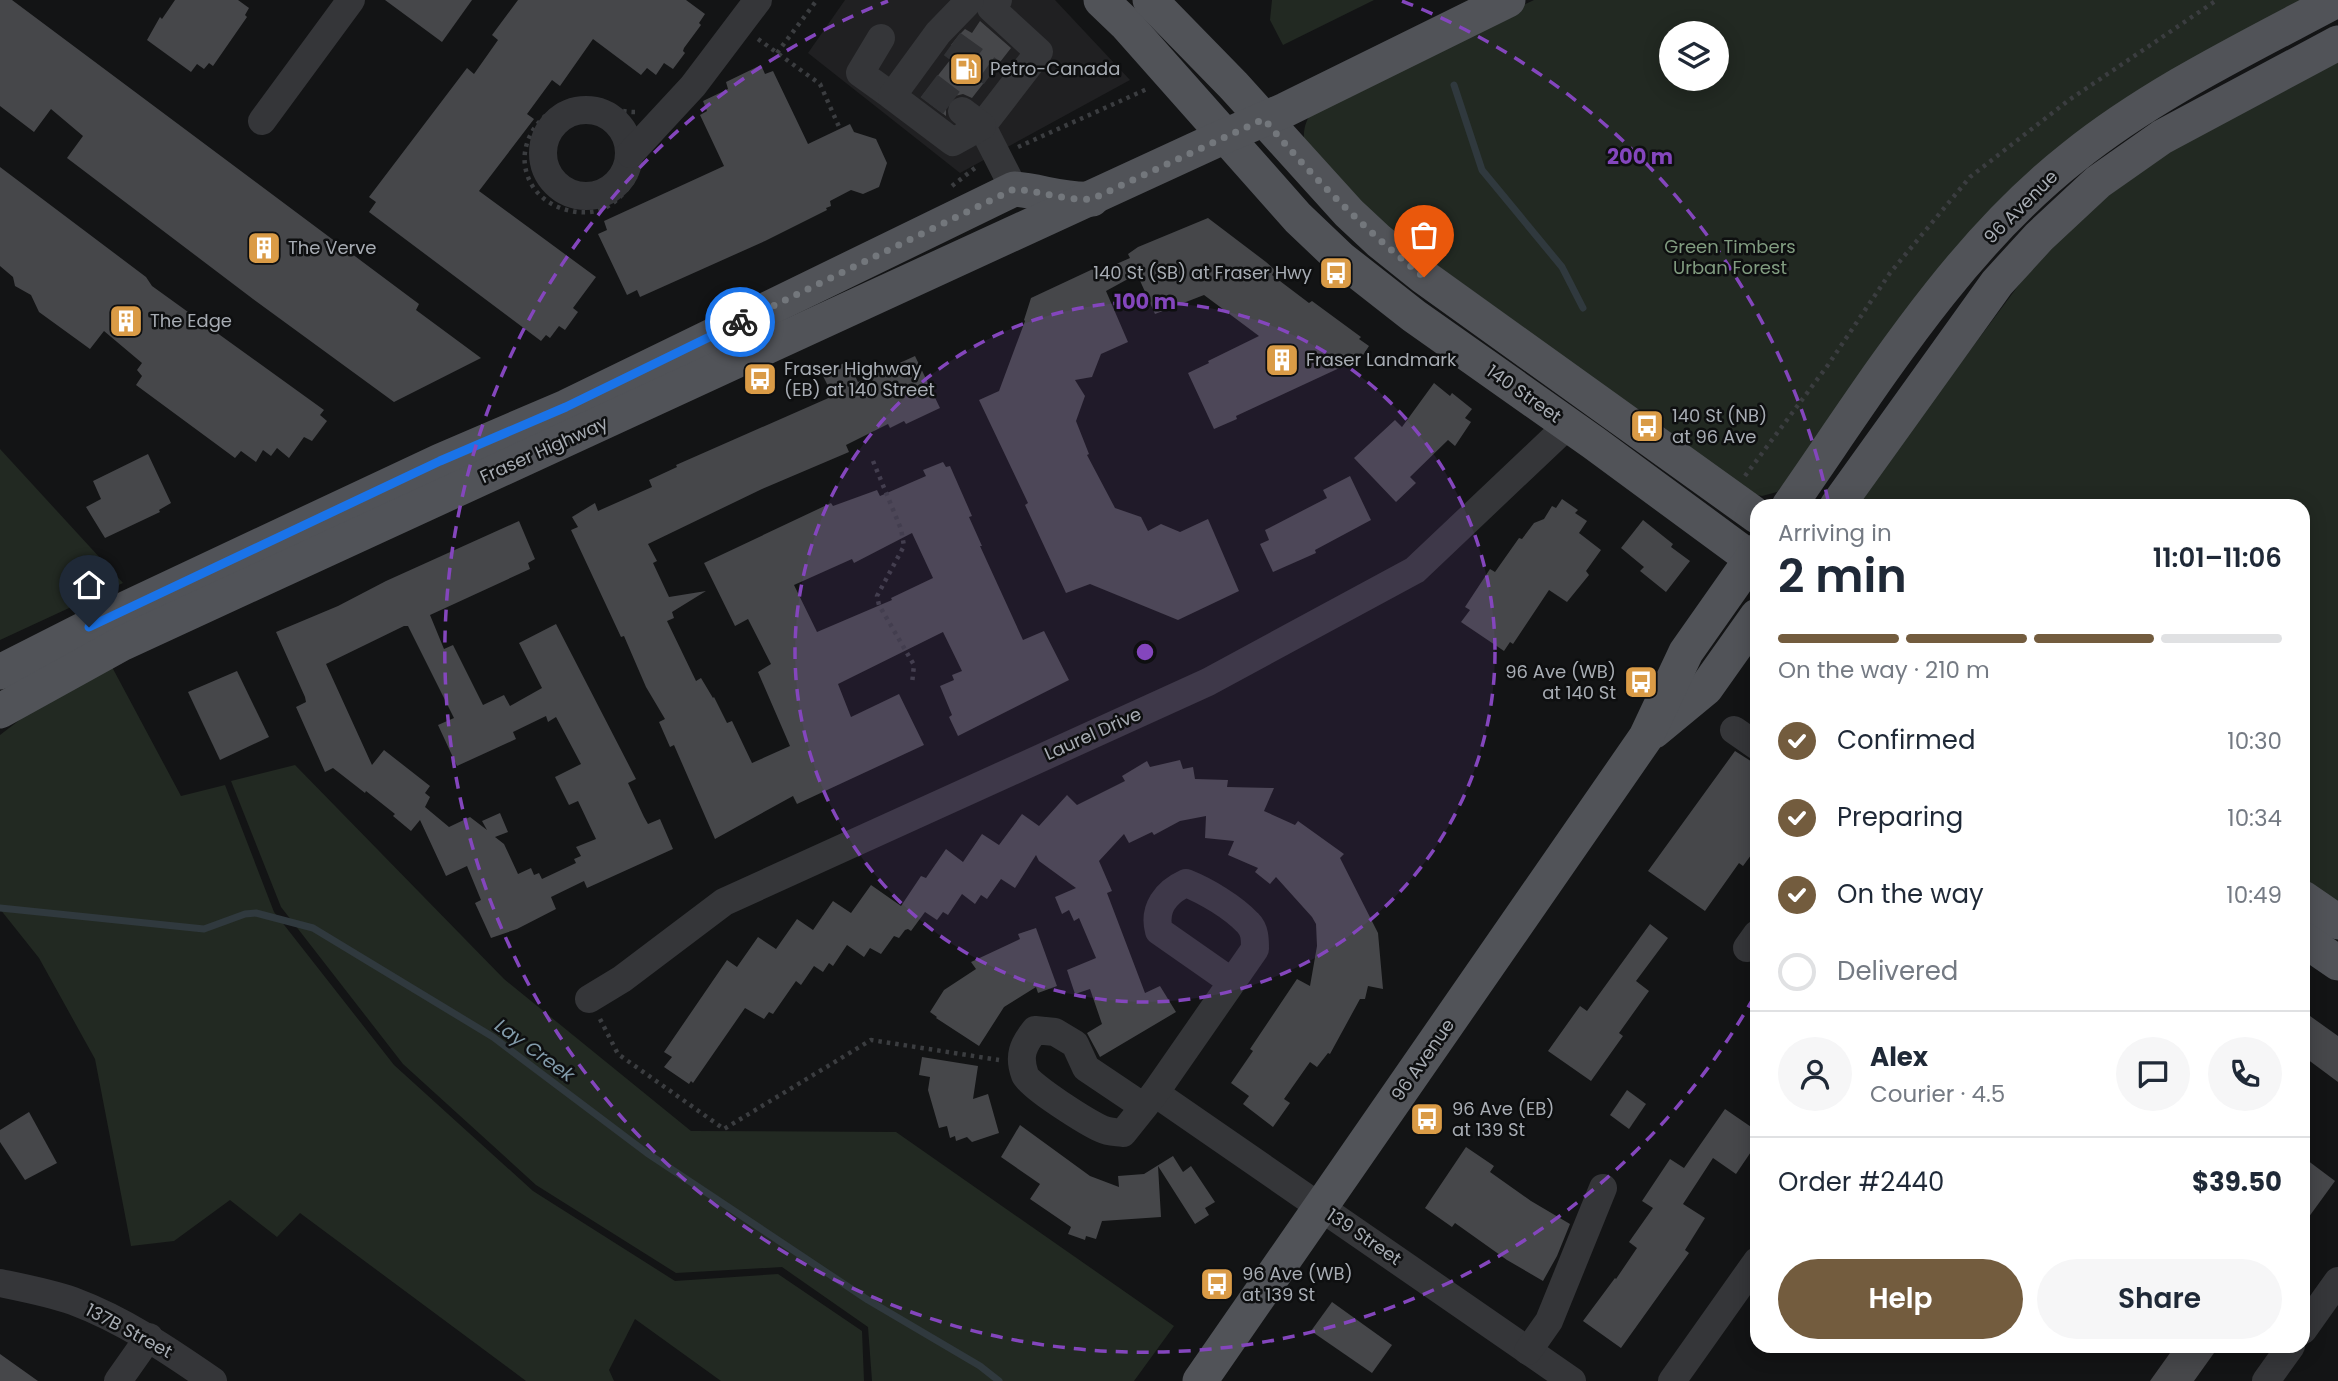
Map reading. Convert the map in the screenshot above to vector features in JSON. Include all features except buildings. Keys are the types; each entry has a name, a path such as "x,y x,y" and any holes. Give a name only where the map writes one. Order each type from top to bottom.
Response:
{"main road":[{"name":"140 Street","path":"1101,0 1125,23 1298,218 1340,258 1381,292 1750,553"},
{"name":"140 Street","path":"1150,0 1349,213 1379,241 1424,277 1750,511"},
{"name":"Fraser Highway","path":"1400,53 1428,34 1463,0"},
{"name":"Fraser Highway","path":"0,710 123,643 1092,199 1508,0"},
{"name":"96 Avenue","path":"1794,499 1924,315 1956,274 2014,210 2072,157 2132,114 2337,0"},
{"name":"96 Avenue","path":"1842,499 1997,283 2059,218 2098,182 2162,137 2338,43"},
{"name":"Fraser Highway","path":"0,672 112,615 440,461 566,407 1014,189 1038,191 1069,200 1092,199"},
{"name":"96 Avenue","path":"1200,1381 1646,737 1686,652 1750,564"},
{"name":"96 Avenue","path":"1646,737 1706,688 1750,626"},
{"path":"2310,903 2338,922"},
{"path":"2310,944 2338,963"}],"street":[{"path":"262,121 351,0"},
{"path":"630,154 693,86 758,0"},
{"path":"881,38 860,73 953,142 1002,80 1039,52 986,2 945,39 920,79 892,96"},
{"path":"972,118 1014,189"},
{"name":"Laurel Drive","path":"589,999 622,979 724,902 1208,682 1415,570 1568,425"},
{"name":"139 Street","path":"1232,982 1150,1100 1321,1208 1572,1381"},
{"path":"1528,1351 1549,1321 1603,1188"},
{"path":"1672,1381 1750,1271"},
{"path":"2310,1320 2338,1281"},
{"name":"137B Street","path":"0,1283 72,1301 149,1337 213,1381"},
{"path":"118,1381 149,1337"},
{"path":"2266,1381 2286,1353"}],"path":[{"path":"777,53 817,0"},
{"path":"1743,479 1828,365 1890,273 1970,177 2069,100 2217,0"},
{"path":"757,38 820,84 840,129"},
{"path":"970,171 1142,90"},
{"path":"873,461 901,529 904,546 877,596 879,605 914,665 912,684"},
{"path":"589,999 618,1054 724,1129 871,1040 1003,1061"}],"shaded area":[{"path":"845,0 1055,0 1130,80 960,173 808,53"}],"green space":[{"path":"1272,0 1374,0 1283,45 1270,20"},
{"name":"Green Timbers Urban Forest","path":"1534,0 2309,0 2103,116 1777,492 1762,496 1753,494 1390,231 1304,141 1305,127 1317,108 1327,99"},
{"path":"2338,61 2338,904 2310,884 2310,499 1859,499 2046,252 2108,196 2175,148"},
{"path":"0,449 123,583 0,640"},
{"path":"112,667 181,796 225,785 274,912 394,1065 533,1191 675,1281 778,1274 862,1331 864,1381 721,1381 635,1319 609,1370 614,1381 526,1381 300,1213 277,1237 230,1200 174,1241 131,1246 95,1059 39,958 0,909 0,735 26,715"},
{"path":"295,765 504,979 691,1131 896,1132 1174,1326 1134,1381 872,1381 868,1327 782,1267 676,1273 536,1185 403,1064 281,907 231,781"}],"waterway":[{"path":"1454,85 1482,170 1562,267 1583,308"},
{"name":"Lay Creek","path":"0,908 204,929 245,914 256,913 313,928 493,1037 647,1153 868,1300 980,1366 999,1381"}],"tunnel":[{"path":"952,44 992,73"},
{"path":"929,86 962,111"}],"way so far":[{"path":"740,322 1014,189 1038,191 1069,200 1092,199 1264,119 1349,213 1424,277"}],"place":[{"name":"Petro-Canada","path":"966,69"},
{"name":"The Verve","path":"264,248"},
{"name":"140 St (SB) at Fraser Hwy","path":"1336,273"},
{"name":"The Edge","path":"126,321"},
{"name":"Fraser Landmark","path":"1282,360"},
{"name":"Fraser Highway (EB) at 140 Street","path":"760,379"},
{"name":"140 St (NB) at 96 Ave","path":"1647,426"},
{"name":"96 Ave (WB) at 140 St","path":"1641,682"},
{"name":"96 Ave (EB) at 139 St","path":"1427,1119"},
{"name":"96 Ave (WB) at 139 St","path":"1217,1284"}],"route":[{"path":"89,627 440,461 566,407 740,322"}]}
